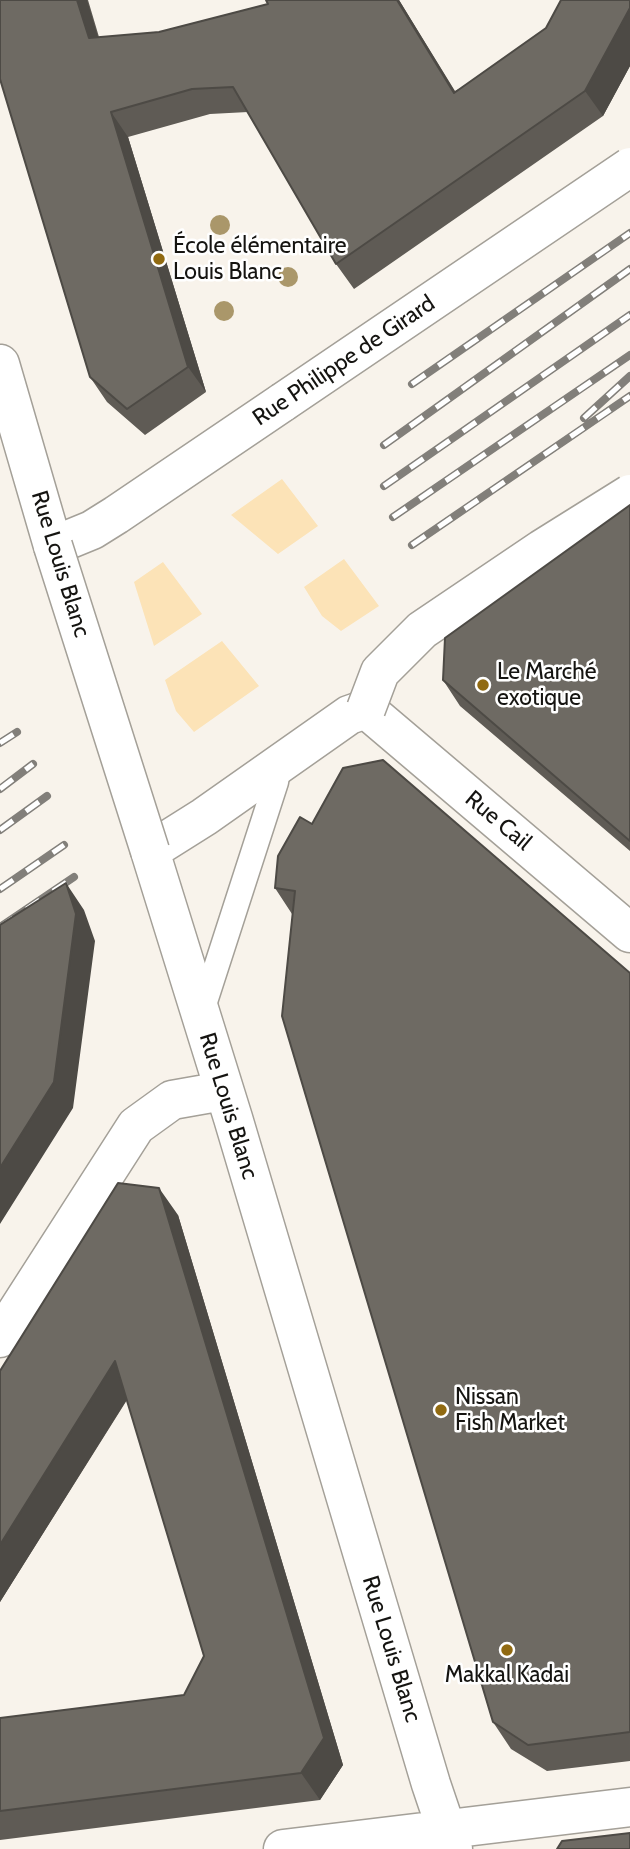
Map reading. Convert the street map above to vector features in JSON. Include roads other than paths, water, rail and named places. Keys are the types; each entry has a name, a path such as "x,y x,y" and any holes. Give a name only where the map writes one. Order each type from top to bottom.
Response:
{"street":[{"name":"Rue Philippe de Girard","path":"50,536 92,530 116,515 630,167"},
{"name":"Rue Louis Blanc","path":"0,364 50,536 150,851 450,1839"},
{"path":"150,851 204,817 349,715 366,709 380,672 422,629 630,494"},
{"name":"Rue Cail","path":"366,709 630,933"},
{"path":"0,1338 136,1126 172,1100 223,1091"},
{"path":"283,1849 450,1839 630,1807"}],"lane":[{"path":"200,1016 276,782 279,764"}],"railway":[{"path":"412,384 630,233"},
{"path":"384,445 630,269"},
{"path":"384,486 630,315"},
{"path":"393,517 630,355"},
{"path":"584,418 630,376"},
{"path":"412,545 630,396"},
{"path":"0,743 17,732"},
{"path":"0,789 33,764"},
{"path":"0,830 47,796"},
{"path":"0,889 64,845"},
{"path":"0,927 74,877"}],"place":[{"name":"École élémentaire Louis Blanc","path":"159,259"},
{"name":"Le Marché exotique","path":"483,685"},
{"name":"Nissan Fish Market","path":"441,1410"},
{"name":"Makkal Kadai","path":"507,1650"}]}
